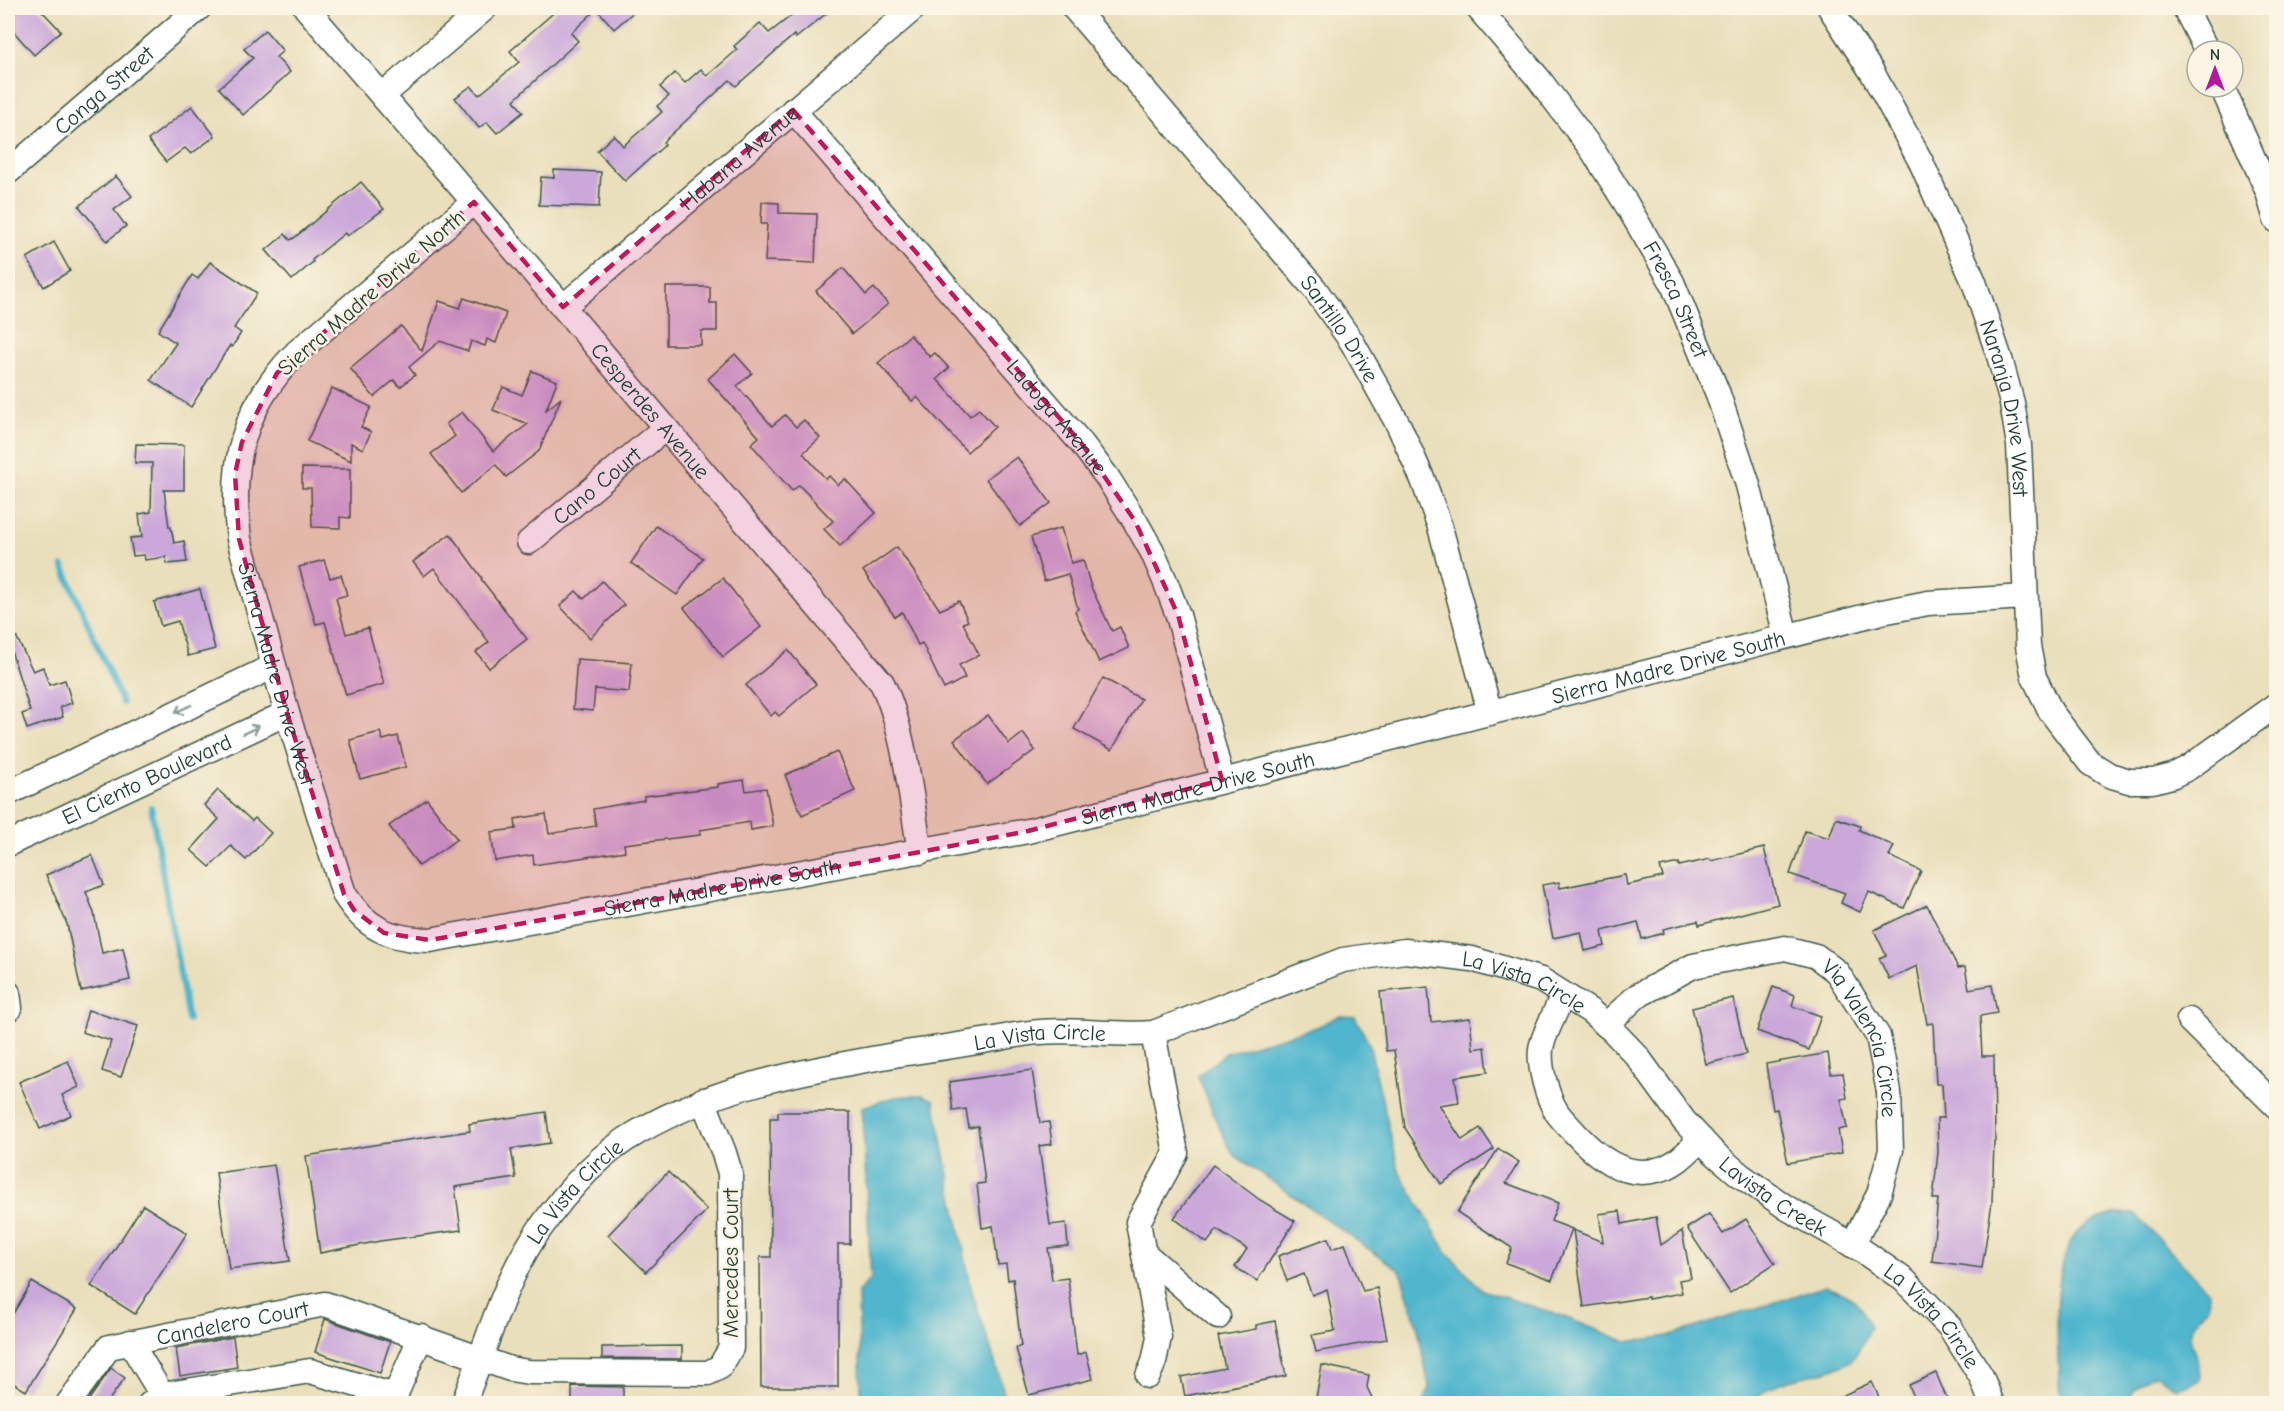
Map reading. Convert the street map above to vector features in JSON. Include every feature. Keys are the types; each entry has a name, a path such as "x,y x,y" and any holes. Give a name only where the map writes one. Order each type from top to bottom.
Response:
{"street":[{"name":"Conga Street","path":"8,172 199,8"},
{"name":"Cesperdes Avenue","path":"306,8 474,202 882,683 891,701 898,727 920,852"},
{"path":"382,95 485,8"},
{"name":"Habana Avenue","path":"563,307 914,8"},
{"name":"Santillo Drive","path":"1074,8 1314,288 1352,342 1399,426 1423,480 1440,527 1490,713"},
{"name":"Fresca Street","path":"1478,8 1538,78 1593,151 1672,282 1718,394 1748,485 1786,636"},
{"name":"Naranja Drive West","path":"1830,8 1872,72 1921,162 1974,282 2000,359 2012,402 2019,445 2028,646 2034,677 2051,712 2090,763 2109,775 2129,782 2153,782 2188,768 2277,705"},
{"path":"2185,8 2201,39"},
{"path":"2227,99 2268,192 2277,220"},
{"name":"Ladoga Avenue","path":"793,110 1082,444 1135,520 1157,561 1178,615 1222,780"},
{"name":"Sierra Madre Drive North","path":"252,414 261,395 277,373 297,352 474,202"},
{"name":"Sierra Madre Drive West","path":"252,414 242,442 235,474 235,513 239,539 286,713 345,894 354,910 367,922"},
{"name":"Cano Court","path":"529,542 665,429"},
{"name":"Sierra Madre Drive South","path":"367,922 384,933 406,940 430,940 1028,831 1882,612 1928,603 2025,597"},
{"name":"El Ciento Boulevard","path":"8,793 274,666"},
{"name":"El Ciento Boulevard","path":"8,844 286,713"},
{"name":"Via Valencia Circle","path":"1606,1024 1637,996 1693,966 1785,948 1816,956 1837,972 1878,1036 1889,1092 1891,1150 1879,1194 1852,1245"},
{"name":"La Vista Circle","path":"463,1404 499,1310 523,1257 561,1201 596,1165 637,1132 703,1100 763,1080 850,1063 1039,1032 1088,1031 1124,1035 1153,1033 1343,960 1405,951 1472,960 1541,980 1590,1011 1637,1056 1657,1086 1701,1139"},
{"path":"1563,994 1541,1049 1549,1096 1557,1113 1582,1142 1616,1167 1635,1172 1656,1171 1677,1162 1701,1139"},
{"path":"2189,1020 2274,1098"},
{"path":"1148,1376 1154,1362 1159,1337 1138,1222 1176,1153 1153,1033"},
{"name":"Mercedes Court","path":"481,1360 529,1372 708,1373 720,1367 731,1348 730,1173 703,1100"},
{"name":"Lavista Creek","path":"1701,1139 1740,1175 1787,1208 1852,1245"},
{"name":"La Vista Circle","path":"1852,1245 1904,1280 1949,1326 1981,1376 1992,1404"},
{"path":"1144,1253 1218,1317"},
{"name":"Candelero Court","path":"68,1404 109,1347 325,1304 421,1336 481,1360"},
{"path":"130,1342 156,1400 310,1371 395,1396 421,1336"}],"highlighted area":[{"path":"793,110 1082,444 1135,521 1178,615 1222,780 1028,831 920,852 430,940 384,933 354,910 344,894 287,713 239,539 235,474 242,442 277,373 474,202 563,307"}],"water":[{"path":"1339,1016 1355,1017 1369,1044 1399,1171 1446,1251 1482,1290 1562,1316 1627,1342 1668,1336 1826,1286 1854,1300 1866,1318 1870,1328 1857,1352 1851,1360 1836,1368 1772,1387 1754,1403 1424,1403 1429,1387 1418,1329 1400,1271 1233,1154 1218,1125 1198,1076 1226,1053 1317,1027"},
{"path":"922,1095 934,1100 972,1292 1007,1403 871,1404 861,1397 858,1292 871,1279 862,1107 895,1097"},
{"path":"2117,1213 2135,1214 2209,1292 2208,1307 2192,1327 2191,1335 2200,1380 2175,1388 2157,1374 2138,1384 2129,1403 2060,1403 2057,1340 2058,1291 2067,1249 2084,1226"}],"building":[{"path":"17,8 39,8 61,31 34,55 8,25 8,17"},
{"path":"559,8 638,8 614,29 597,9 571,33 578,41 514,100 523,112 497,133 487,122 479,128 455,98 471,86 479,95 519,62 510,51"},
{"path":"801,8 833,8 796,38 794,35 736,86 730,80 625,181 597,151 614,135 623,146 662,112 657,106 669,96 660,87 675,73 685,83 701,69 707,76 737,50 734,46 760,23 769,33"},
{"path":"265,30 283,51 276,57 290,72 243,115 219,88 253,58 244,49"},
{"path":"192,106 215,136 191,154 185,148 166,162 148,140"},
{"path":"554,170 601,172 599,207 539,205 541,177 554,178"},
{"path":"116,176 132,196 114,210 126,226 107,241 79,206"},
{"path":"361,182 384,209 347,236 345,233 292,280 266,250 285,234 290,240 294,238"},
{"path":"762,202 779,203 779,213 817,214 815,263 765,261 767,224 761,224"},
{"path":"54,242 70,271 44,287 27,258"},
{"path":"210,262 257,293 234,328 241,333 232,347 230,345 191,407 151,380 176,343 158,331 192,275 198,279"},
{"path":"843,268 866,295 874,288 888,304 852,334 816,291"},
{"path":"666,287 710,287 710,303 717,303 717,331 701,331 701,345 666,345"},
{"path":"464,298 506,313 496,343 487,339 485,346 471,341 468,351 440,341 409,367 415,375 400,387 394,380 374,397 350,368 401,326 422,351 439,301 460,308"},
{"path":"910,335 930,357 935,353 949,368 937,379 970,416 979,409 995,427 967,452 917,397 912,401 878,363"},
{"path":"735,354 752,373 737,386 772,426 785,415 796,427 804,420 820,438 803,453 826,479 829,476 838,485 845,479 876,513 840,546 824,529 833,521 799,485 792,491 751,444 759,437 708,379"},
{"path":"532,371 557,381 546,410 561,398 539,451 506,477 496,465 461,493 431,454 455,436 446,424 462,412 493,451 528,424 493,410 503,387 522,395"},
{"path":"332,388 371,407 361,427 371,432 363,449 351,443 351,461 307,441"},
{"path":"136,444 184,445 184,490 164,490 169,527 171,527 174,543 184,541 187,562 167,564 166,557 145,560 144,555 133,556 130,538 142,537 139,514 151,512 152,463 135,463"},
{"path":"1017,457 1051,503 1020,526 986,479"},
{"path":"302,468 350,469 350,518 340,517 340,528 312,527 311,488 302,488"},
{"path":"656,526 703,558 677,595 631,563"},
{"path":"1061,528 1071,563 1083,560 1091,587 1112,631 1120,627 1129,648 1099,662 1075,611 1078,609 1068,574 1044,581 1031,537"},
{"path":"450,534 527,639 489,668 476,652 489,642 434,568 424,576 413,562"},
{"path":"897,547 940,610 959,601 968,621 963,623 979,655 959,665 965,678 944,689 922,643 918,645 902,612 895,617 863,571"},
{"path":"324,560 330,578 341,575 347,595 336,598 346,634 368,628 384,684 346,695 325,622 316,624 299,567"},
{"path":"723,578 761,627 723,657 684,608"},
{"path":"602,581 624,605 590,638 560,606 576,591 584,599"},
{"path":"200,589 215,649 188,656 178,621 161,626 154,602"},
{"path":"16,636 33,671 43,667 49,685 65,680 72,703 60,707 63,717 27,729 22,714 30,711 8,641"},
{"path":"788,650 816,684 779,716 775,712 771,716 746,685"},
{"path":"577,659 632,663 629,692 595,689 593,711 573,709"},
{"path":"1103,678 1141,699 1112,750 1074,729"},
{"path":"988,715 1009,744 1023,733 1035,750 987,784 954,740"},
{"path":"380,732 383,740 398,736 406,767 360,779 350,740"},
{"path":"837,752 855,791 802,815 785,775"},
{"path":"744,780 746,791 766,788 773,826 751,830 750,822 700,830 700,835 624,844 625,851 534,865 533,855 495,861 491,832 516,829 515,819 546,814 549,834 596,826 593,809 644,800 644,796 718,787 718,784"},
{"path":"218,790 252,821 255,818 271,833 246,860 231,846 210,867 191,850 219,819 204,805"},
{"path":"427,799 457,839 419,866 389,826"},
{"path":"1836,818 1860,826 1859,830 1894,846 1889,856 1921,871 1904,908 1869,892 1860,912 1841,903 1845,893 1790,874 1805,831 1829,838"},
{"path":"1764,848 1778,904 1699,925 1698,921 1663,929 1664,933 1642,939 1638,922 1602,931 1605,946 1585,951 1581,932 1553,938 1542,885 1559,882 1560,888 1625,875 1627,885 1663,877 1660,867 1679,863 1679,866 1710,859 1711,861"},
{"path":"92,855 104,885 86,892 94,913 102,953 123,948 130,980 81,991 67,924 46,875"},
{"path":"1927,905 1958,968 1965,967 1969,989 1992,985 1997,1013 1980,1016 1982,1056 1994,1056 1995,1141 1992,1202 1982,1268 1932,1261 1938,1199 1933,1199 1938,1152 1937,1118 1944,1118 1942,1084 1936,1084 1933,1023 1927,1024 1917,966 1889,979 1879,958 1886,955 1874,930"},
{"path":"1428,987 1431,1022 1470,1018 1473,1049 1485,1047 1488,1072 1455,1077 1459,1102 1439,1105 1462,1140 1480,1128 1494,1149 1441,1184 1405,1128 1394,1050 1386,1051 1380,992"},
{"path":"1773,987 1795,995 1792,1006 1821,1016 1809,1050 1757,1031"},
{"path":"1733,998 1746,1054 1706,1064 1692,1008"},
{"path":"88,1010 138,1026 121,1077 102,1071 111,1041 82,1032"},
{"path":"1828,1053 1831,1074 1843,1073 1847,1098 1841,1099 1847,1128 1838,1130 1842,1153 1788,1163 1777,1109 1773,1110 1766,1064"},
{"path":"68,1061 79,1087 62,1095 71,1115 40,1129 19,1082"},
{"path":"1032,1070 1040,1123 1049,1122 1052,1144 1039,1146 1050,1225 1066,1223 1068,1246 1048,1248 1052,1280 1068,1278 1077,1355 1086,1352 1093,1379 1029,1395 1016,1348 1021,1346 1013,1279 1008,1280 1006,1264 998,1265 993,1226 982,1228 977,1184 985,1183 978,1126 969,1128 966,1109 953,1111 949,1082"},
{"path":"546,1112 550,1143 511,1149 516,1178 455,1187 461,1230 380,1241 320,1253 306,1156 470,1131 469,1124"},
{"path":"778,1112 850,1112 850,1244 838,1244 838,1387 761,1387 760,1257 771,1257 770,1118 778,1118"},
{"path":"1498,1149 1519,1162 1506,1183 1558,1203 1551,1221 1572,1229 1552,1280 1506,1263 1512,1248 1457,1212"},
{"path":"274,1165 290,1261 229,1269 216,1173"},
{"path":"1213,1165 1260,1200 1295,1221 1257,1281 1235,1267 1247,1249 1217,1230 1207,1243 1174,1218"},
{"path":"668,1172 707,1210 646,1272 608,1235"},
{"path":"143,1205 187,1233 135,1314 91,1286"},
{"path":"1620,1211 1622,1224 1656,1217 1661,1245 1682,1231 1691,1278 1679,1280 1682,1293 1584,1307 1573,1230 1603,1242 1599,1214"},
{"path":"1709,1214 1723,1234 1746,1219 1775,1263 1730,1293 1687,1228"},
{"path":"1328,1238 1332,1249 1345,1244 1363,1291 1377,1288 1387,1339 1316,1352 1312,1335 1335,1331 1327,1289 1312,1295 1304,1274 1287,1281 1278,1256"},
{"path":"32,1282 77,1309 26,1391 8,1380 8,1322"},
{"path":"325,1319 390,1342 380,1373 315,1352"},
{"path":"1275,1321 1286,1376 1185,1396 1181,1377 1225,1368 1218,1336 1256,1329 1256,1325"},
{"path":"233,1337 237,1367 180,1376 176,1348"},
{"path":"682,1346 682,1359 602,1358 602,1347"},
{"path":"1322,1365 1369,1375 1367,1387 1374,1404 1315,1404"},
{"path":"111,1368 125,1378 106,1404 86,1404"},
{"path":"1936,1373 1949,1404 1917,1404 1909,1385"},
{"path":"1872,1382 1882,1404 1824,1404"},
{"path":"572,1386 623,1387 623,1404 572,1404"}],"waterway":[{"path":"63,566 122,703"},
{"path":"151,807 188,1020"}]}
